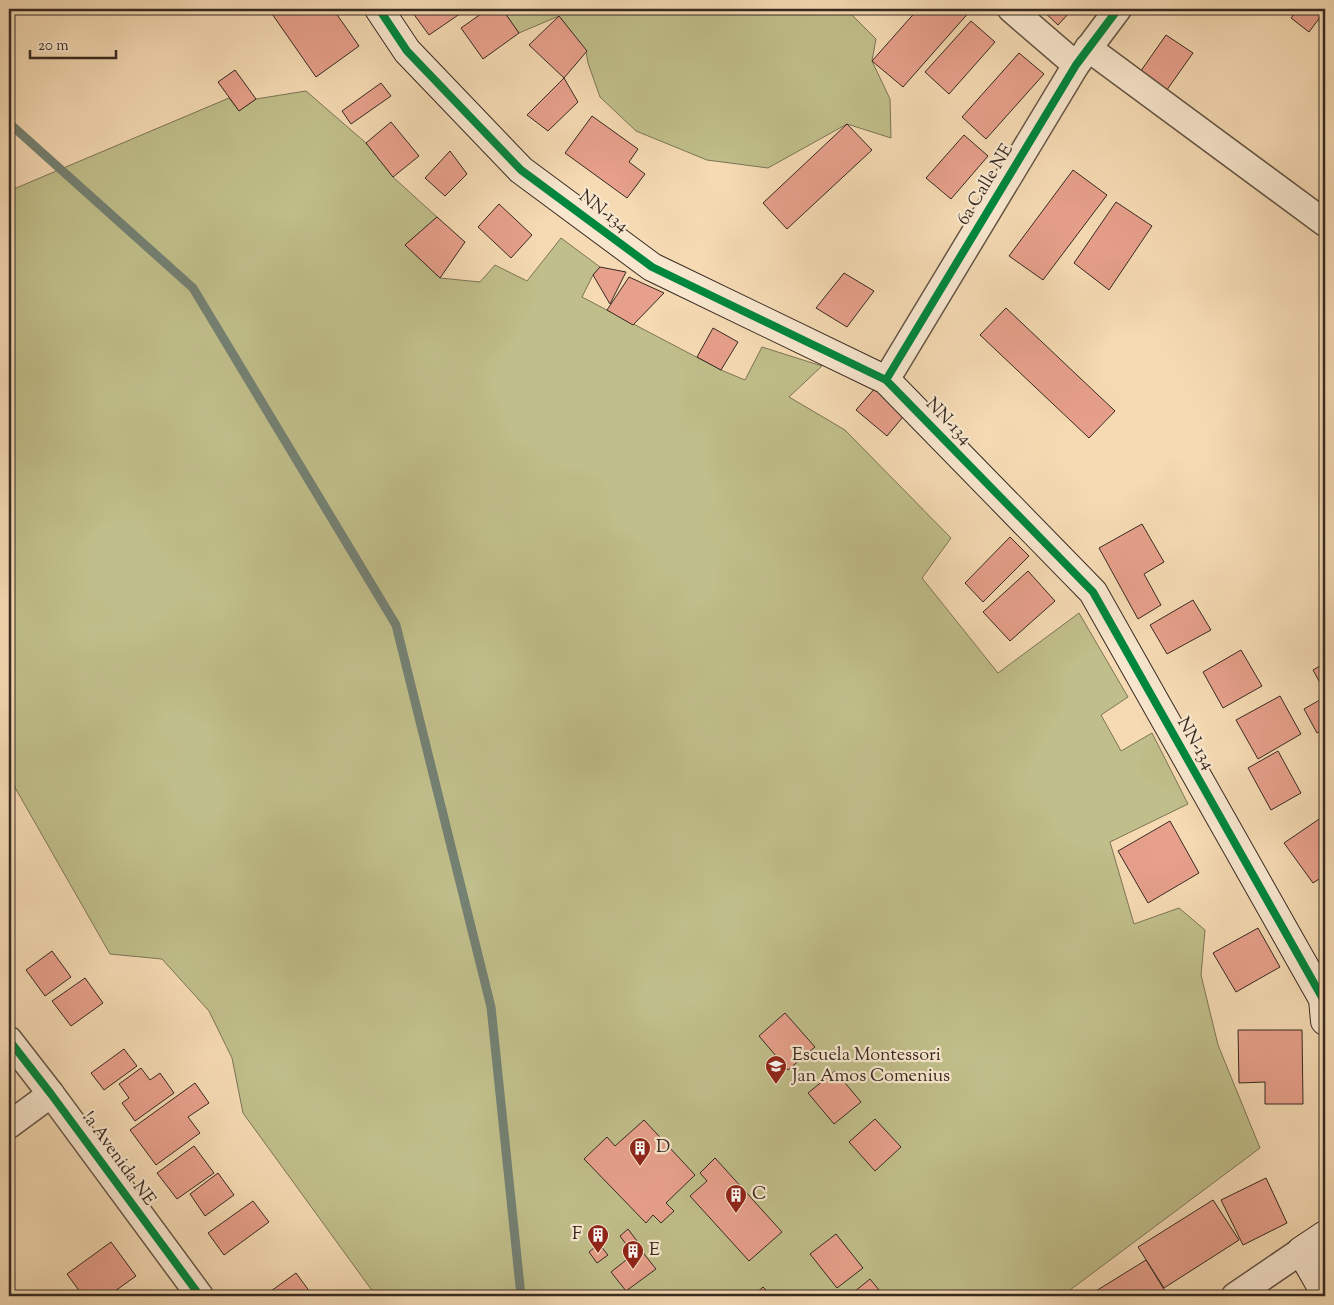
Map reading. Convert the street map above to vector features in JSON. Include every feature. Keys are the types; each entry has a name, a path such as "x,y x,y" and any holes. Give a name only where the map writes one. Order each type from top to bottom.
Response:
{"street":[{"name":"NN-134","path":"379,9 406,52 521,170 652,267 886,380 1092,592 1323,999 1325,1021"},
{"path":"1011,9 1325,223"},
{"name":"6a Calle NE","path":"886,380 1082,56 1118,9"},
{"name":"!a Avenida NE","path":"9,1040 52,1094 200,1296"},
{"path":"9,1125 52,1094"},
{"path":"1235,1296 1325,1235"},
{"path":"1300,1251 1325,1293"}],"shaded area":[{"path":"502,9 846,9 876,39 872,61 890,99 891,138 847,124 768,168 707,160 636,131 600,97 588,63 586,51 559,16 519,33"},
{"path":"306,91 366,143 393,177 437,217 405,245 440,278 480,282 495,265 527,281 561,238 600,267 593,275 582,297 721,370 745,380 762,347 822,366 789,397 845,430 951,538 922,578 998,673 1079,613 1128,697 1101,715 1121,751 1152,733 1188,804 1110,842 1134,924 1179,908 1205,930 1201,975 1218,1045 1260,1148 1062,1296 376,1296 243,1113 232,1058 209,1011 162,959 110,954 9,777 9,191 229,98 239,111 256,99"}],"building":[{"path":"273,9 333,9 359,46 316,77 270,11"},
{"path":"410,9 467,9 429,35"},
{"path":"488,9 502,9 519,33 483,59 461,28"},
{"path":"918,9 971,10 903,87 872,61"},
{"path":"1041,9 1066,9 1070,12 1058,25"},
{"path":"1298,9 1320,9 1324,12 1309,32 1291,18"},
{"path":"559,16 587,51 564,78 529,45"},
{"path":"971,21 995,42 949,94 925,72"},
{"path":"1166,35 1193,53 1164,94 1138,75"},
{"path":"1019,53 1044,74 986,139 962,117"},
{"path":"235,70 256,99 239,111 218,82"},
{"path":"564,78 578,102 548,131 527,115"},
{"path":"381,83 391,96 351,124 342,111"},
{"path":"592,116 638,149 629,162 645,174 627,198 565,153"},
{"path":"391,122 419,156 393,177 366,143"},
{"path":"847,124 872,150 787,229 763,203"},
{"path":"964,135 988,156 951,199 926,178"},
{"path":"450,151 467,174 445,196 425,178"},
{"path":"1073,170 1107,195 1043,280 1009,256"},
{"path":"1116,202 1152,226 1109,290 1074,263"},
{"path":"499,204 532,235 511,258 478,227"},
{"path":"437,217 465,242 440,278 405,245"},
{"path":"600,267 626,272 610,304 593,275"},
{"path":"844,273 874,291 847,327 816,308"},
{"path":"629,277 664,293 633,325 607,310"},
{"path":"1006,308 1115,411 1089,438 980,335"},
{"path":"713,328 738,342 721,370 697,357"},
{"path":"876,387 907,412 887,436 856,410"},
{"path":"1142,524 1164,562 1144,574 1161,605 1138,619 1099,548"},
{"path":"1010,537 1029,556 983,602 965,583"},
{"path":"1028,571 1055,601 1010,641 983,612"},
{"path":"1193,600 1211,630 1167,654 1150,625"},
{"path":"1241,650 1262,686 1223,708 1203,672"},
{"path":"1325,663 1325,692 1313,670"},
{"path":"1280,696 1301,734 1258,759 1236,720"},
{"path":"1325,697 1325,728 1317,733 1304,709"},
{"path":"1278,751 1301,793 1271,810 1248,768"},
{"path":"1325,815 1325,875 1313,883 1284,843"},
{"path":"1170,821 1199,873 1148,903 1118,851"},
{"path":"1258,928 1280,967 1236,992 1213,953"},
{"path":"52,951 71,977 45,996 26,970"},
{"path":"85,978 103,1003 71,1026 52,1001"},
{"path":"785,1013 815,1047 788,1070 759,1036"},
{"path":"1238,1030 1302,1030 1303,1104 1265,1104 1265,1082 1239,1083"},
{"path":"124,1049 137,1066 104,1090 91,1073"},
{"path":"141,1068 150,1080 160,1073 174,1093 135,1121 122,1103 129,1098 119,1084"},
{"path":"835,1071 861,1102 834,1124 808,1093"},
{"path":"195,1083 209,1103 188,1117 200,1133 156,1165 130,1130"},
{"path":"875,1119 901,1147 875,1171 849,1142"},
{"name":"D","path":"644,1120 695,1175 666,1203 674,1211 661,1223 653,1215 646,1223 584,1159 607,1137 615,1146"},
{"path":"194,1146 214,1173 177,1199 157,1173"},
{"name":"C","path":"715,1158 782,1232 749,1261 690,1196 707,1181 700,1173"},
{"path":"218,1173 234,1195 205,1216 190,1194"},
{"path":"1266,1178 1287,1223 1243,1245 1221,1200"},
{"path":"1213,1200 1239,1240 1164,1288 1138,1247"},
{"path":"253,1201 269,1222 224,1255 208,1233"},
{"path":"628,1229 637,1241 629,1248 620,1236"},
{"path":"836,1234 863,1268 837,1288 810,1254"},
{"path":"111,1242 136,1276 108,1296 83,1296 67,1274"},
{"name":"F","path":"599,1244 608,1255 597,1263 589,1252"},
{"name":"E","path":"640,1249 656,1269 626,1291 611,1272"},
{"path":"1146,1260 1168,1296 1093,1296 1091,1294"},
{"path":"296,1273 313,1296 264,1296"},
{"path":"870,1279 884,1296 849,1296"},
{"path":"763,1287 772,1296 753,1296"}],"waterway":[{"path":"9,123 193,288 396,625 491,1007 521,1296"}],"cycle path":[{"path":"379,9 407,51 521,170 652,267 886,380 1093,592 1323,999 1325,1021"},
{"path":"886,380 1076,65 1118,9"},
{"path":"9,1040 200,1296"}],"place":[{"name":"Escuela Montessori Jan Amos Comenius","path":"776,1085"},
{"name":"D","path":"640,1167"},
{"name":"C","path":"736,1214"},
{"name":"F","path":"598,1254"},
{"name":"E","path":"633,1270"}]}
